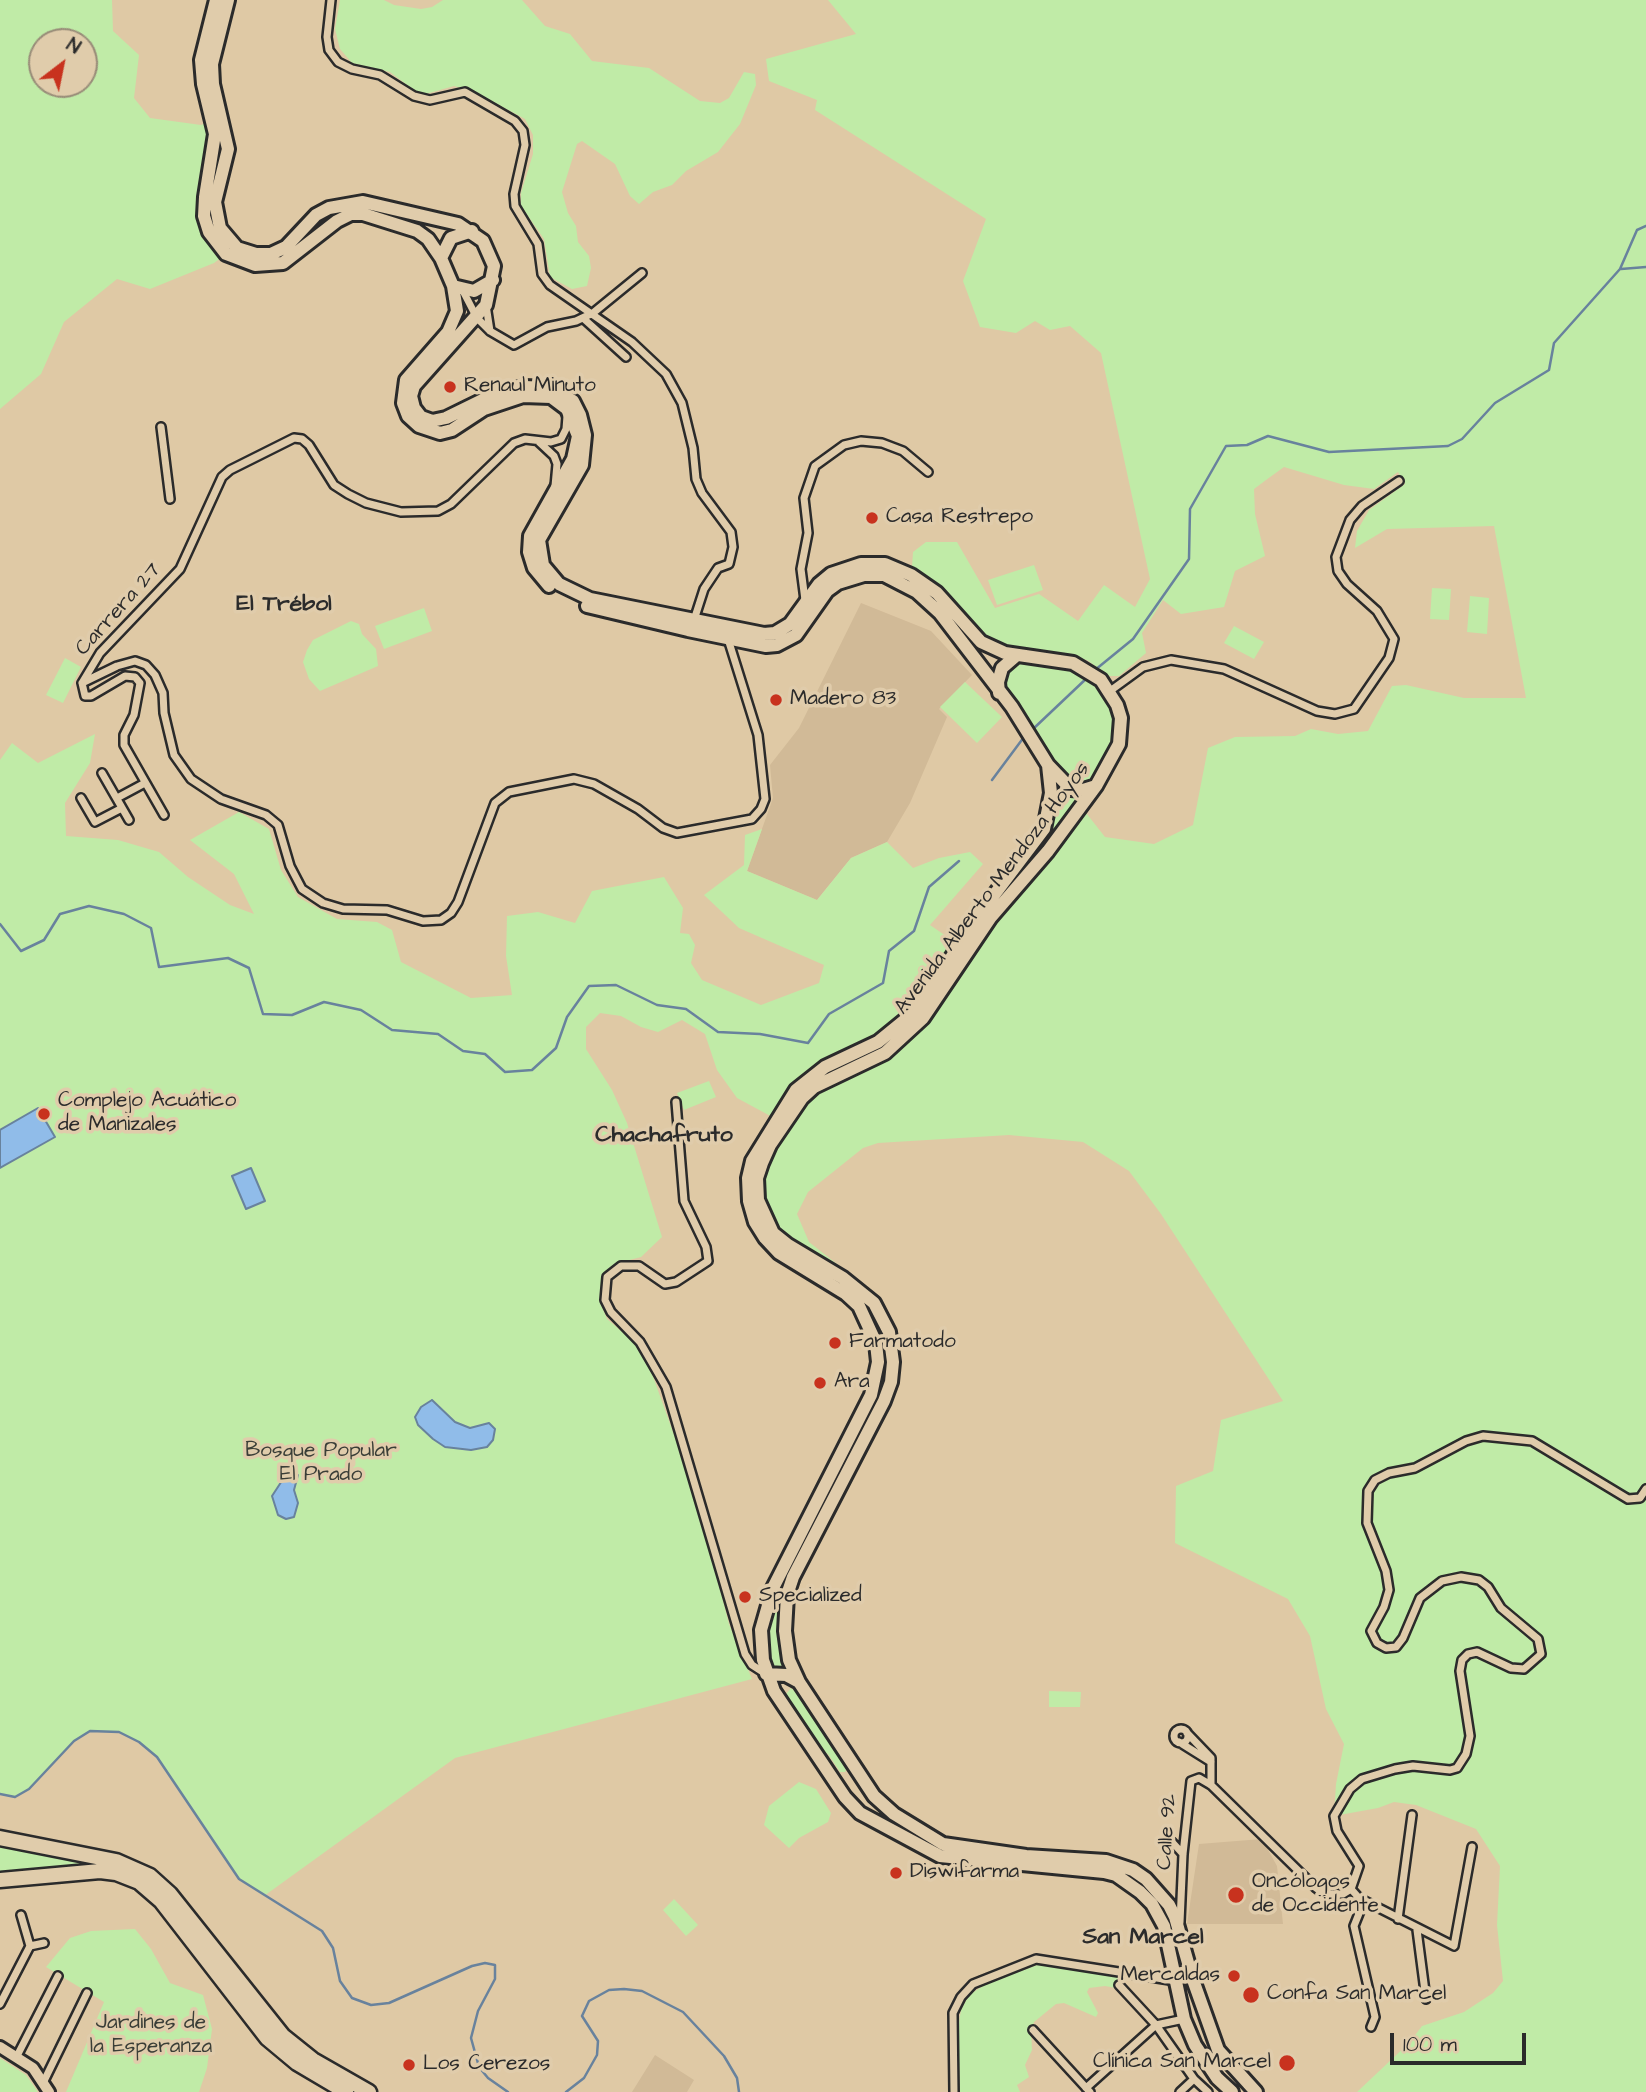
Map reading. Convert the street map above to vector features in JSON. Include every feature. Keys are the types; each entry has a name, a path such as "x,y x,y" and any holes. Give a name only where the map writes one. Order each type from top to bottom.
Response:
{"highway":[{"path":"0,1838 116,1861 150,1876 176,1901 283,2036 313,2060 369,2092"},
{"path":"0,1880 100,1871 116,1873 139,1882 161,1901 267,2038 297,2063 346,2092"}],"main road":[{"path":"216,0 201,60 203,84 215,134 204,216 216,245 242,262 270,265 283,262 337,220 363,214 417,231 428,239 458,289 457,311 454,322 406,380 403,403 408,416 419,426 440,433 452,430 484,409 523,396 551,397 567,409"},
{"path":"228,0 212,64 213,84 228,149 215,202 215,215 226,238 237,248 271,254 286,247 316,215 329,208 363,202 458,225 472,231"},
{"path":"441,258 452,238 472,231"},
{"name":"Avenida Alberto Mendoza Hoyos","path":"472,231 490,252 494,266 486,305 414,386 411,396 414,408 421,417 432,421 446,418 497,393 524,387 550,388 573,401 585,435 582,465 539,540 543,565 559,584 582,596 764,634 775,633 790,624 819,584 844,568 885,564 911,575 937,593 981,642 1017,655 1073,663 1101,680 1117,705 1121,730 1119,744 1096,786 1048,851 991,917 923,1018 885,1053 814,1087 802,1098 770,1145 762,1163 757,1178 758,1200 773,1233 843,1278 874,1303 889,1332 893,1362 891,1382 884,1401 845,1473 787,1595 785,1631 789,1660 799,1682 874,1796 894,1814 930,1839 957,1847 1120,1865 1146,1879 1175,1904 1179,1931 1192,1977 1218,2049 1256,2092"},
{"path":"458,289 474,291 493,279"},
{"name":"Avenida Alberto Mendoza Hoyos","path":"567,409 578,436 577,445 568,473 535,523 529,552 534,568 554,590 590,607 766,646 788,641 802,628 827,591 838,583 864,575 884,575 928,601 1012,708 1048,765 1051,793 1044,828 982,911 916,1010 878,1042 825,1067 796,1090 752,1161 748,1178 749,1201 755,1222 765,1238 779,1253 846,1294 859,1306 876,1343 878,1362 871,1395 773,1588 761,1630 766,1674 774,1691 833,1775 845,1797 860,1813 940,1856 1116,1875 1140,1892 1158,1914 1168,1940 1184,2019 1204,2060 1231,2092"},
{"path":"999,693 998,682 1002,668 1017,655"},
{"path":"1048,765 1071,789 1083,790 1096,786"},
{"path":"766,1674 786,1675 799,1682"},
{"path":"833,1775 845,1773 855,1766"}],"street":[{"path":"331,0 327,17 327,37 329,50 338,62 352,69 380,75 430,100 465,92 516,121 523,131 525,145 514,194 515,206 538,244 542,274 550,285 653,358 666,374 682,403 699,486 731,532 733,547 729,564 718,568 704,589 694,620"},
{"path":"458,289 477,318 491,331 514,345 547,327 593,313 642,273"},
{"path":"486,305 491,331"},
{"path":"583,318 626,357"},
{"name":"Carrera 27","path":"145,783 124,745 124,735 134,715 140,683 135,677 125,676 91,696 85,696 82,683 100,653 170,584 222,477 230,470 295,438 309,445 324,473 348,494 378,506 424,513 438,511 451,504 514,443 561,439 566,429 567,409"},
{"path":"161,427 170,499"},
{"path":"536,440 547,447 557,464 554,498"},
{"path":"805,600 801,569 808,533 804,498 815,466 844,445 861,441 882,443 903,451 928,472"},
{"path":"1110,691 1143,667 1171,660 1224,670 1317,711 1335,714 1354,709 1389,658 1394,639 1377,611 1347,584 1338,571 1336,557 1350,520 1362,506 1399,481"},
{"path":"176,555 189,548"},
{"path":"82,683 117,666 135,662 146,665 155,675 163,693 164,712 174,755 191,779 221,799 266,815 278,825 289,866 302,889 323,903 343,909 387,910 424,920 441,920 451,913 458,902 495,803 501,796 575,779 594,784 638,809 663,828 677,833 752,818 761,810 765,799 758,735 728,638"},
{"path":"102,773 129,820"},
{"path":"117,798 145,783 164,815"},
{"path":"81,798 95,822 122,807"},
{"path":"676,1102 684,1202 706,1247 708,1261 676,1282 665,1284 639,1266 621,1266 607,1277 606,1300 611,1312 640,1342 666,1387 745,1654 752,1665 766,1674"},
{"path":"1351,1889 1359,1866 1337,1831 1334,1816 1345,1794 1362,1779 1395,1769 1413,1766 1450,1770 1457,1768 1466,1754 1469,1737 1460,1671 1462,1660 1468,1654 1478,1652 1511,1668 1524,1669 1534,1663 1541,1654 1542,1646 1501,1608 1488,1587 1479,1580 1461,1577 1442,1581 1420,1598 1403,1638 1396,1647 1386,1648 1377,1643 1371,1631 1384,1607 1389,1590 1386,1571 1367,1523 1368,1490 1376,1480 1389,1473 1415,1468 1466,1441 1483,1436 1532,1441 1628,1499 1640,1498 1646,1489"},
{"path":"1211,1762 1177,1741 1185,1741 1187,1733 1209,1754 1211,1762 1209,1783 1316,1888 1324,1894 1334,1895 1351,1889"},
{"name":"Calle 92","path":"1175,1904 1183,1854 1188,1788 1191,1781 1199,1778 1209,1783"},
{"path":"1398,1919 1412,1815"},
{"path":"1172,1842 1183,1854"},
{"path":"1351,1889 1364,1901 1454,1946 1472,1847"},
{"path":"1364,1901 1354,1926 1375,2017 1371,2027"},
{"path":"1,2000 30,1946 21,1915"},
{"path":"1418,1930 1426,1999"},
{"path":"30,1946 44,1943"},
{"path":"954,2092 953,2012 961,1997 973,1984 1036,1959 1176,1981"},
{"path":"17,2056 58,1976"},
{"path":"1119,1985 1156,2025 1194,2080 1208,2092"},
{"path":"0,2047 17,2056 47,2087 87,1993"},
{"path":"1033,2030 1088,2090 1156,2025 1184,2019"},
{"path":"1180,2092 1194,2080"}],"shaded area":[{"path":"861,603 931,631 972,675 939,709 947,717 910,803 887,842 851,858 817,900 747,871 773,798 770,765 799,728"},
{"name":"Oncólogos de Occidente","path":"1262,1839 1277,1866 1283,1924 1187,1924 1199,1844"},
{"path":"655,2055 694,2080 687,2092 632,2092"}],"green space":[{"path":"0,0 112,0 113,31 139,55 134,98 150,118 201,125 213,120 204,216 226,254 214,263 150,289 117,279 64,322 41,374 0,409"},
{"path":"340,0 384,0 394,5 421,9 432,7 443,0 522,0 545,26 570,34 592,61 649,68 700,101 720,103 729,98 744,72 755,74 756,85 740,124 718,152 686,171 672,185 653,192 639,204 630,196 615,164 582,141 577,144 562,192 568,213 576,226 578,242 589,256 591,268 587,286 572,289 550,277 544,239 521,206 521,193 533,154 533,135 525,119 475,92 454,86 426,94 415,91 390,72 352,63 340,49 335,29"},
{"path":"828,0 1646,0 1646,2092 1357,2092 1410,2042 1422,2026 1464,2012 1493,1993 1503,1981 1497,1925 1500,1866 1476,1829 1416,1805 1394,1802 1378,1808 1334,1816 1336,1784 1344,1744 1326,1709 1310,1636 1288,1599 1175,1543 1176,1486 1213,1471 1221,1420 1283,1401 1161,1214 1129,1171 1083,1142 1009,1135 878,1143 863,1148 808,1192 797,1214 809,1242 842,1268 810,1259 788,1245 758,1200 770,1145 802,1098 885,1053 956,985 974,955 991,917 1083,809 1105,837 1154,844 1193,825 1208,748 1235,737 1295,736 1311,729 1338,734 1368,731 1392,686 1406,685 1464,698 1526,698 1494,526 1387,529 1355,548 1357,531 1369,510 1405,484 1398,472 1374,489 1344,485 1284,467 1266,480 1254,489 1255,514 1265,556 1235,571 1224,607 1181,614 1163,600 1142,633 1146,653 1119,676 1109,676 1087,660 1007,645 983,634 947,591 912,567 913,552 926,542 957,542 995,608 1039,594 1078,621 1104,585 1135,607 1150,579 1101,353 1070,326 1050,330 1035,321 1016,333 980,327 963,281 986,219 815,110 817,100 769,81 766,59 856,34"},
{"path":"1034,565 1043,590 997,605 988,580"},
{"path":"1432,588 1451,589 1449,620 1430,619"},
{"path":"1470,596 1489,598 1487,634 1467,632"},
{"path":"424,608 432,631 384,649 375,626"},
{"path":"351,621 359,624 362,634 376,649 378,666 320,691 309,679 303,662 307,650 313,640"},
{"path":"1234,626 1264,642 1254,659 1224,643"},
{"path":"65,658 81,667 63,703 46,695"},
{"path":"1017,660 1076,669 1101,689 1111,704 1116,721 1115,740 1090,785 1073,784 1063,776 1002,685 1005,669"},
{"path":"965,682 1002,717 977,743 940,707"},
{"name":"Bosque Popular El Prado","path":"95,734 90,763 65,803 66,836 118,840 159,852 188,877 230,905 254,914 234,874 190,840 239,812 269,829 281,870 298,897 337,919 377,922 392,930 401,962 471,998 512,995 506,956 507,916 538,912 575,923 592,891 664,877 683,908 680,933 689,934 695,945 691,963 702,980 761,1005 819,983 824,965 739,928 704,895 744,865 745,835 762,829 747,871 817,900 851,858 887,842 913,868 939,858 970,852 983,864 930,925 959,945 899,1027 825,1067 776,1119 737,1098 717,1070 705,1034 682,1020 658,1032 641,1027 621,1016 600,1013 586,1027 586,1049 612,1090 627,1123 662,1237 641,1257 618,1263 603,1275 600,1302 607,1319 634,1342 651,1371 695,1493 729,1624 752,1679 455,1758 264,1896 239,1879 157,1757 139,1742 119,1732 90,1731 74,1741 29,1789 15,1797 0,1794 0,760 12,743 38,763"},
{"path":"1055,781 1084,795 1054,835 993,904 1038,846"},
{"path":"709,1081 716,1097 684,1110 677,1093"},
{"path":"792,1576 782,1604 778,1630 779,1652 787,1673 769,1673 767,1628 773,1606"},
{"path":"791,1688 799,1695 814,1720 824,1727 849,1765 845,1772 840,1772 828,1754 822,1752 786,1694"},
{"path":"1049,1691 1081,1692 1080,1707 1049,1707"},
{"path":"799,1782 816,1789 831,1813 828,1822 799,1838 789,1848 764,1825 769,1806"},
{"path":"0,1844 115,1866 0,1874"},
{"path":"674,1899 698,1925 686,1936 663,1910"},
{"name":"Jardines de la Esperanza","path":"135,1929 151,1949 170,1983 203,1995 212,2029 207,2068 199,2092 66,2092 104,2002 46,1967 70,1938 91,1931"},
{"path":"1040,1964 1114,1974 1125,1982 1116,1984 1116,1988 1089,1988 1087,1992 1098,2013 1096,2017 1064,2003 1056,2004 1034,2022 1031,2031 1032,2050 1025,2065 1029,2077 1017,2085 1020,2092 960,2092 958,2029 961,2010 969,1995 986,1984"},
{"name":"Jardines de la Esperanza","path":"0,2058 26,2075 38,2092 0,2092"}],"water":[{"path":"38,1108 55,1137 0,1168 0,1130"},
{"path":"251,1168 265,1201 246,1209 232,1176"},
{"path":"432,1400 455,1422 470,1428 489,1423 495,1429 493,1440 487,1447 471,1450 445,1447 418,1425 415,1417 421,1407"},
{"path":"289,1470 298,1475 294,1490 298,1503 294,1517 286,1519 278,1515 272,1496"}],"waterway":[{"path":"1095,670 1133,639 1189,559 1190,509 1226,446 1247,445 1268,436 1329,452 1448,446 1462,439 1495,403 1549,370 1554,343 1620,269 1637,230 1646,226"},
{"path":"1621,269 1646,267"},
{"path":"1032,730 1088,677"},
{"path":"992,780 1024,737"},
{"path":"0,924 21,951 44,940 60,914 89,906 124,914 151,928 159,967 228,958 249,968 263,1014 292,1015 324,1002 361,1010 392,1030 438,1034 463,1051 485,1054 505,1072 532,1070 556,1048 567,1017 589,986 616,985 657,1005 686,1009 718,1032 760,1034 808,1043 829,1014 883,983 889,951 914,931 929,887 959,861"},
{"path":"0,1794 15,1797 29,1789 74,1741 90,1731 119,1732 139,1742 157,1757 239,1879 322,1931 333,1948 340,1981 352,1998 371,2005 389,2003 472,1966 485,1963 495,1965 495,1979 478,2011 471,2038 479,2067 488,2078 508,2092"},
{"path":"566,2092 584,2078 597,2055 598,2041 582,2016 589,2001 609,1990 624,1989 642,1991 683,2012 724,2056 737,2078 739,2092"}],"place":[{"name":"Renaul Minuto","path":"450,387"},
{"name":"Casa Restrepo","path":"872,518"},
{"name":"Madero 83","path":"776,700"},
{"name":"Complejo Acuático de Manizales","path":"44,1114"},
{"name":"Farmatodo","path":"835,1343"},
{"name":"Ara","path":"820,1383"},
{"name":"Specialized","path":"745,1597"},
{"name":"Diswifarma","path":"896,1873"},
{"name":"Oncólogos de Occidente","path":"1236,1895"},
{"name":"Mercaldas","path":"1234,1976"},
{"name":"Confa San Marcel","path":"1251,1995"},
{"name":"Clínica San Marcel","path":"1287,2063"},
{"name":"Los Cerezos","path":"409,2065"}],"district":[{"name":"El Trébol","path":"284,605"},
{"name":"Chachafruto","path":"664,1136"},
{"name":"San Marcel","path":"1143,1938"}]}
